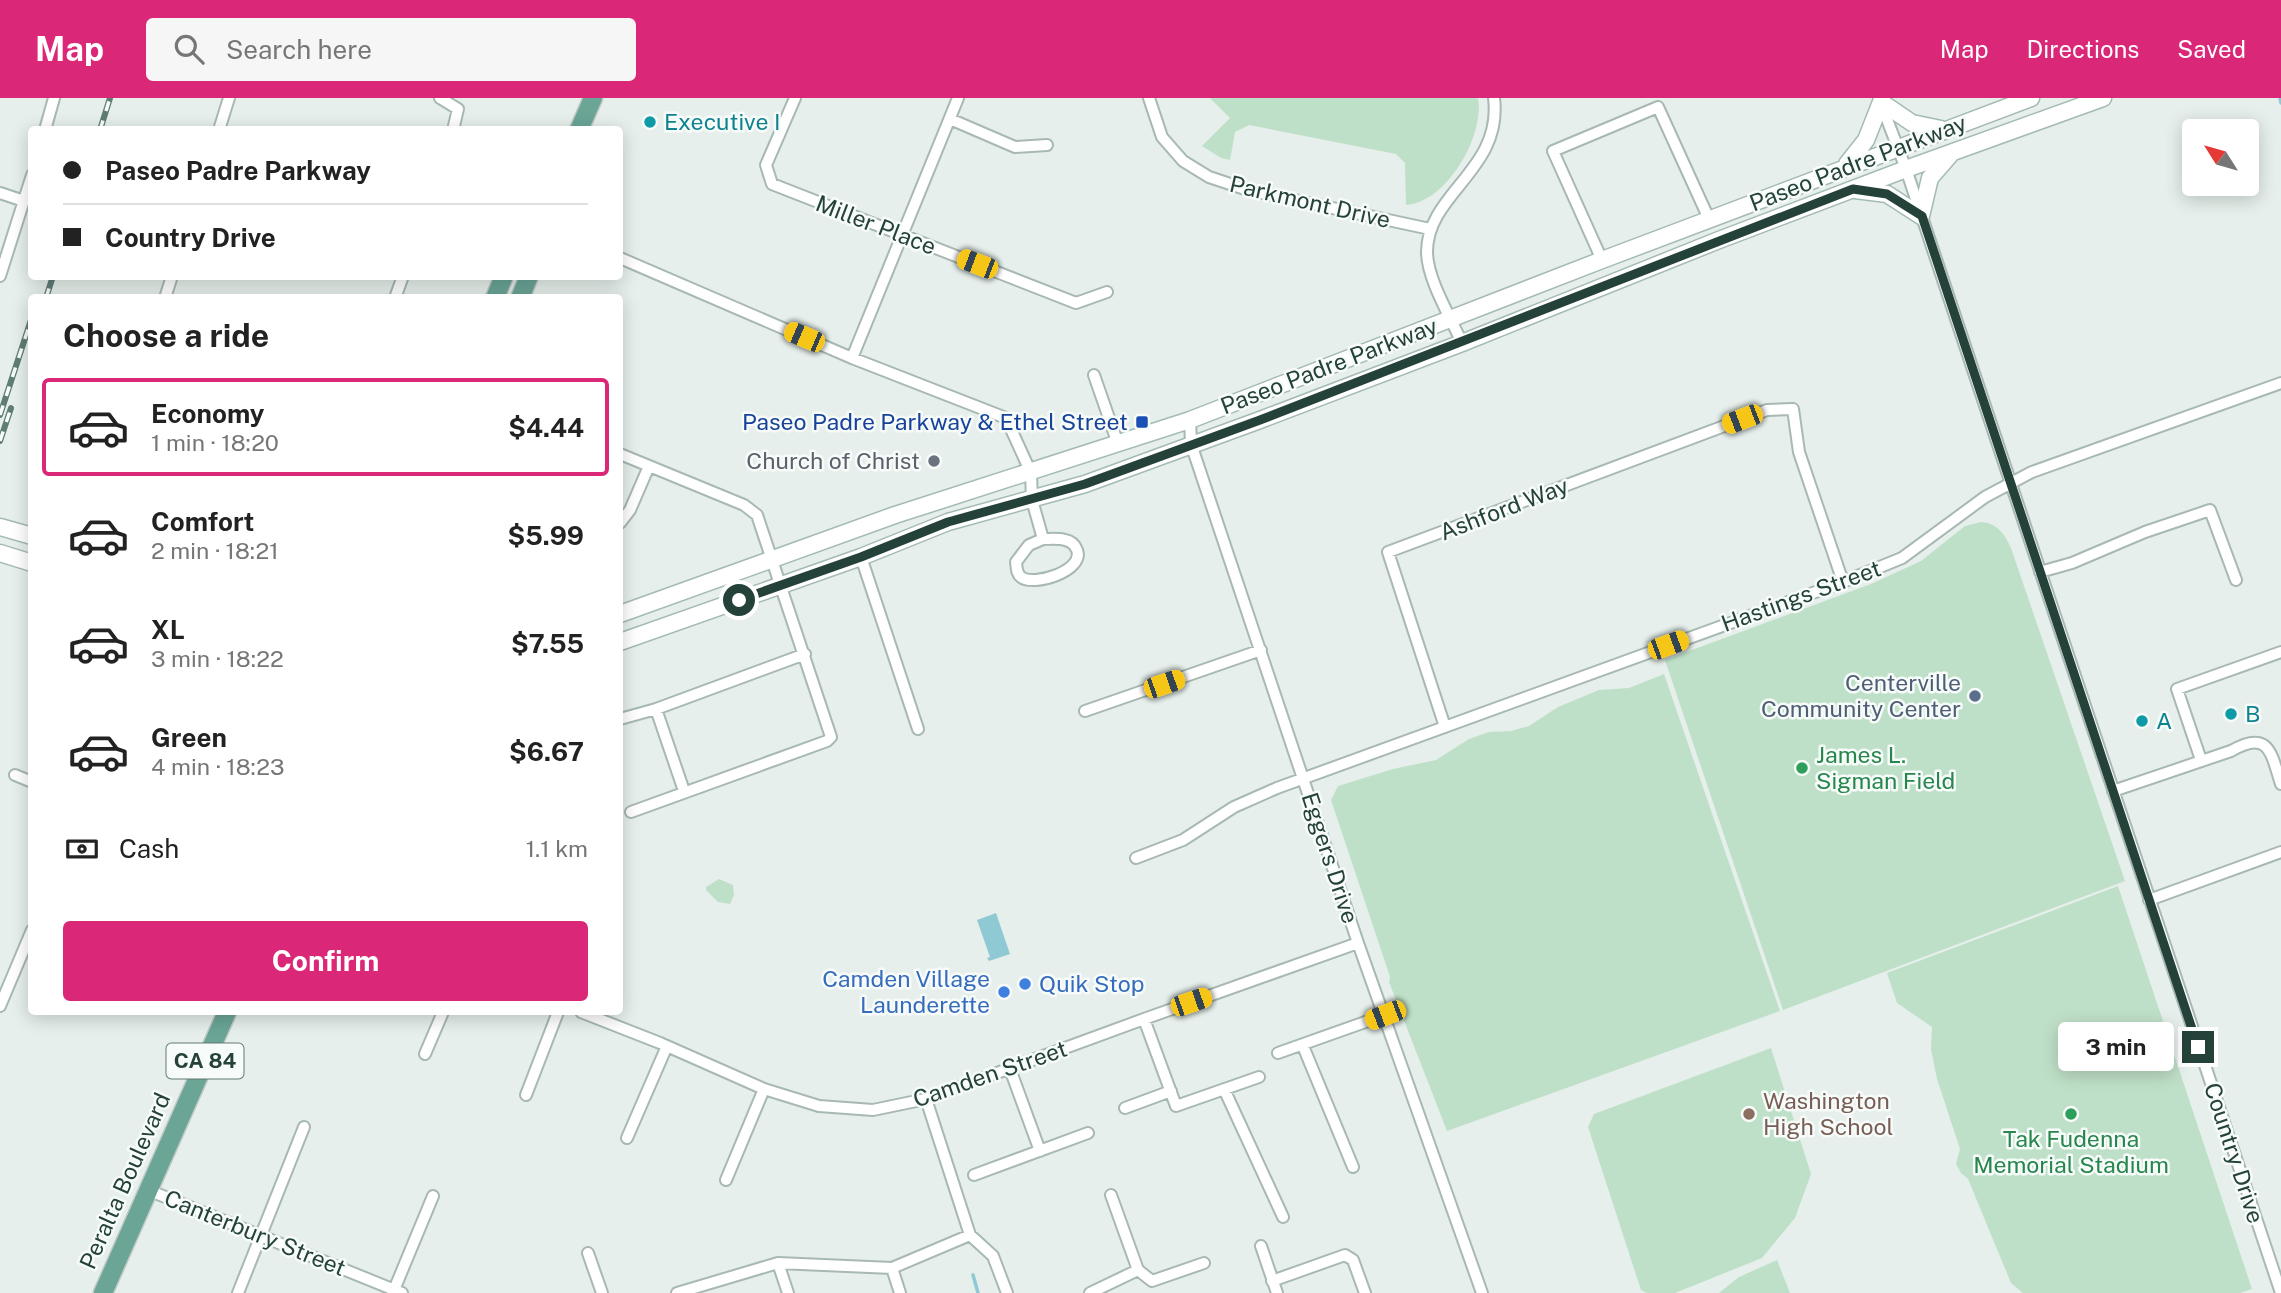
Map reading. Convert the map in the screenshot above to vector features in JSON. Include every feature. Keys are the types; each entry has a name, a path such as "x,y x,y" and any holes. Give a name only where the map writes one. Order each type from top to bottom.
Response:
{"main road":[{"path":"581,126 593,98"},
{"name":"Paseo Padre Parkway","path":"623,613 958,494 1031,473 1190,420 1709,219 2031,98"},
{"name":"Paseo Padre Parkway","path":"623,641 861,557 948,522 1085,484 1260,420 1853,189 2103,98"},
{"path":"1843,168 1859,152 1866,140 1880,100 1912,123 1944,130"},
{"path":"1853,189 1887,194 1922,216 1930,178 1953,152"},
{"path":"0,527 28,535"},
{"path":"0,553 28,562"},
{"name":"Peralta Boulevard","path":"103,1293 226,1015"}],"street":[{"path":"46,126 54,98"},
{"path":"220,126 229,98"},
{"path":"440,98 458,108 454,126"},
{"name":"Miller Place","path":"795,98 766,165 772,184 1076,303 1107,292"},
{"path":"852,358 958,98"},
{"name":"Parkmont Drive","path":"1149,98 1162,137 1183,161 1209,177 1248,190 1430,229"},
{"path":"1462,343 1432,273 1427,254 1430,229 1473,171 1487,146 1494,127 1494,98"},
{"name":"Country Drive","path":"1880,100 1922,216 2281,1293"},
{"path":"1602,260 1553,150 1658,107 1709,219"},
{"path":"950,119 1015,148 1047,145"},
{"path":"0,276 28,188"},
{"path":"0,193 24,201"},
{"path":"623,259 852,358 1006,418 1031,473 1032,500 1043,539"},
{"path":"1094,375 1118,444"},
{"name":"Hastings Street","path":"1136,858 1183,840 1234,807 1304,778 1843,582 1902,558 1985,497 2032,472 2281,383"},
{"name":"Ashford Way","path":"1445,727 1388,552 1767,410 1793,409 1799,452 1843,582"},
{"name":"Eggers Drive","path":"1190,420 1191,444 1357,943 1385,1015 1482,1293"},
{"path":"623,455 751,510 757,515 774,559 831,737 827,741 631,812"},
{"path":"623,519 630,510 649,466"},
{"path":"2040,572 2072,564 2145,532 2210,510 2236,580"},
{"path":"1043,539 1065,539 1072,542 1079,555 1077,562 1063,572 1032,582 1023,579 1018,573 1016,562 1029,545 1043,539"},
{"path":"861,557 918,729"},
{"path":"1085,711 1261,650"},
{"path":"2201,760 2177,689 2281,652"},
{"path":"623,718 656,709 805,654"},
{"path":"656,709 684,791"},
{"path":"2113,791 2231,751 2247,742 2265,745 2281,784"},
{"path":"15,775 28,780"},
{"path":"2149,900 2281,852"},
{"path":"0,1006 28,940"},
{"name":"Camden Street","path":"589,1015 667,1045 764,1089 819,1105 873,1110 926,1099 1357,943"},
{"path":"425,1054 442,1015"},
{"path":"526,1095 557,1015"},
{"path":"1278,1053 1385,1015"},
{"path":"1144,1019 1176,1106 1259,1077"},
{"path":"627,1138 667,1045"},
{"path":"1303,1046 1353,1167"},
{"path":"1010,1069 1040,1151"},
{"path":"726,1180 764,1089"},
{"path":"1224,1089 1283,1217"},
{"path":"1125,1108 1171,1091"},
{"path":"926,1099 970,1235 993,1256 1007,1293"},
{"path":"238,1293 304,1127"},
{"path":"974,1175 1088,1133"},
{"name":"Canterbury Street","path":"148,1190 398,1292"},
{"path":"1111,1195 1138,1270 1152,1281 1204,1263"},
{"path":"398,1292 433,1196"},
{"path":"677,1293 778,1263 892,1268 970,1235"},
{"path":"1261,1246 1277,1293"},
{"path":"588,1253 602,1293"},
{"path":"1272,1281 1345,1255 1353,1260 1365,1293"},
{"path":"778,1263 788,1293"},
{"path":"892,1268 900,1293"},
{"path":"1090,1293 1138,1270"}],"green space":[{"path":"1210,98 1478,98 1479,113 1469,148 1460,165 1435,193 1406,205 1405,163 1396,154 1249,125 1235,132 1230,160 1221,158 1202,146 1230,118"},
{"path":"1981,522 2000,530 2011,548 2125,881 1783,1010 1665,660 1871,584 1921,561 1965,526"},
{"path":"1664,674 1780,1011 1447,1131 1389,982 1390,977 1331,800 1338,786 1393,769 1436,760 1469,739 1489,732 1511,731 1529,726 1558,707 1599,690 1629,688"},
{"path":"719,879 733,885 734,895 730,904 718,902 706,890 706,887"},
{"name":"Tak Fudenna Memorial Stadium","path":"2118,886 2252,1289 2240,1293 2023,1293 2011,1283 1968,1179 1956,1164 1960,1149 1937,1079 1931,1049 1932,1027 1897,1003 1887,973"},
{"path":"1771,1048 1811,1174 1795,1218 1762,1258 1675,1293 1647,1293 1641,1290 1588,1127 1594,1114"},
{"path":"1777,1260 1790,1293 1719,1293 1739,1277"}],"water":[{"path":"996,913 1010,954 989,961 977,920"}],"waterway":[{"path":"2280,98 2281,103"},
{"path":"973,1275 978,1293"}],"railway":[{"path":"101,126 110,98"},
{"path":"47,294 52,280"},
{"path":"0,415 28,329"},
{"path":"0,441 11,408"}],"place":[{"name":"Executive I","path":"650,122"},
{"name":"Paseo Padre Parkway & Ethel Street","path":"1142,422"},
{"name":"Church of Christ","path":"934,461"},
{"name":"Centerville Community Center","path":"1975,696"},
{"name":"B","path":"2231,714"},
{"name":"A","path":"2142,721"},
{"name":"James L. Sigman Field","path":"1802,768"},
{"name":"Quik Stop","path":"1025,984"},
{"name":"Camden Village Launderette","path":"1004,992"},
{"name":"Washington High School","path":"1749,1114"},
{"name":"Tak Fudenna Memorial Stadium","path":"2071,1114"}],"route":[{"path":"739,600 861,557 948,522 1085,484 1260,420 1853,189 1887,194 1922,216 2198,1047"}]}
